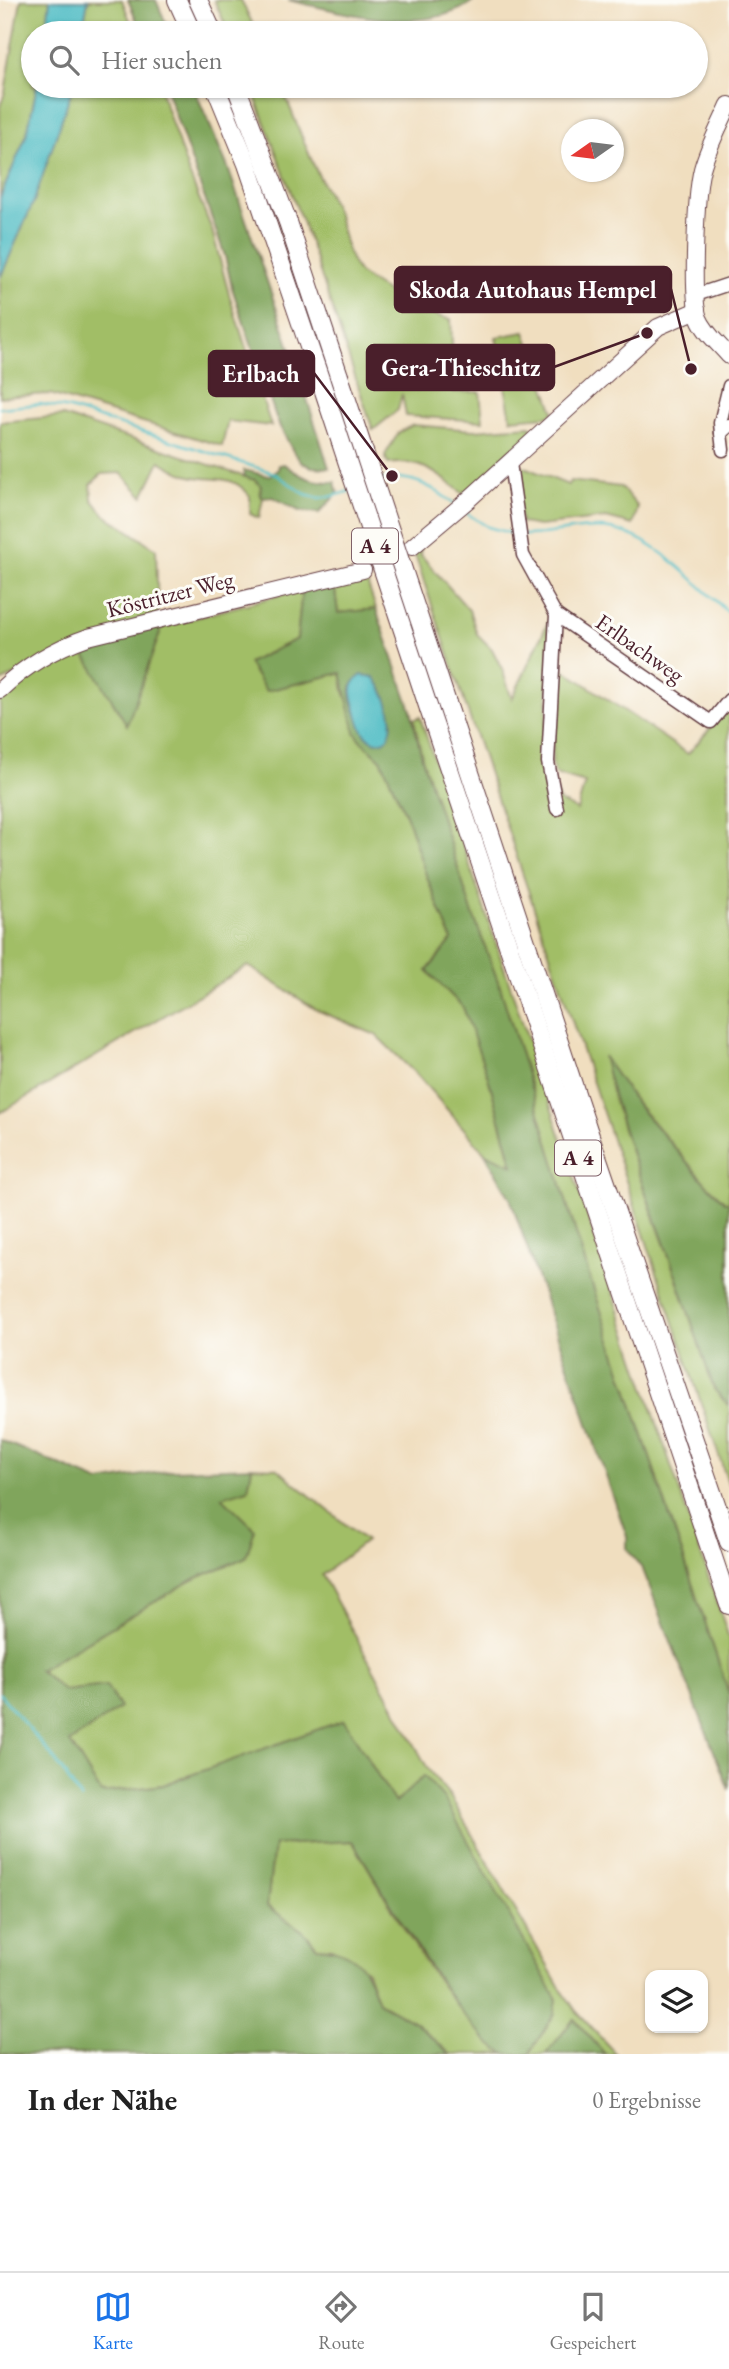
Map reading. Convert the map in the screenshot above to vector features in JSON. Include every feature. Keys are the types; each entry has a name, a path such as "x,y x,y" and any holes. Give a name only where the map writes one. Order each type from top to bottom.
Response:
{"highway":[{"path":"177,0 187,21"},
{"path":"198,0 208,21"},
{"name":"A 4","path":"220,98 251,177 321,382 729,1605"},
{"name":"A 4","path":"241,98 288,222 594,1145 729,1542"}],"main road":[{"path":"729,105 702,169 697,198 696,302 705,330 729,356"},
{"path":"412,547 450,517 657,327 696,302"},
{"name":"Köstritzer Weg","path":"0,690 45,656 88,637 363,570"}],"street":[{"path":"696,302 729,284"},
{"path":"723,450 725,430 720,423 729,386"},
{"path":"510,463 523,555 556,615 548,762 558,810"},
{"name":"Erlbachweg","path":"556,615 711,722 729,700"}],"green space":[{"path":"21,0 50,0 47,21 21,21 21,98 34,98 27,134 0,198 0,107"},
{"path":"88,0 122,0 130,21 84,21"},
{"path":"128,0 156,0 165,21 137,21"},
{"path":"214,0 241,0 251,21 224,21"},
{"path":"288,0 475,0 455,11 432,18 408,20 358,15"},
{"path":"69,98 163,98 212,230 230,298 271,426 228,421 222,446 50,394 0,397 0,278 34,201"},
{"path":"169,98 198,98 227,165 329,468 312,467 302,463 278,423 232,288 225,256"},
{"path":"256,98 286,98 335,208 347,250 357,270 402,299 451,319 454,392 480,392 483,421 406,416 402,394 398,410 373,430 312,248"},
{"path":"525,332 554,412 548,416 511,419 496,337"},
{"path":"63,416 255,480 261,486 260,495 263,498 259,518 250,514 250,496 243,488 222,479 186,475 160,461 143,496 121,473 102,474 91,484 92,499 104,514 156,549 158,614 0,682 0,422"},
{"path":"413,425 474,430 530,426 534,431 465,495 422,466 388,464 385,455 399,432"},
{"path":"284,464 308,478 335,482 338,493 319,513 299,511 273,497 263,498 260,495 261,486 255,480 244,477 244,470 268,476 278,470 279,465"},
{"path":"522,466 568,485 570,481 621,487 638,507 633,525 606,518 539,526 521,523 515,483"},
{"path":"421,548 420,554 469,610 477,634 492,649 502,669 512,699 551,616 545,762 559,801 577,810 585,783 555,774 552,762 557,665 688,754 729,707 729,1202 725,1202 706,1184 638,1105 604,1058 625,1134 714,1389 729,1406 729,1486 414,552"},
{"path":"364,573 376,609 338,613 334,582"},
{"path":"334,582 338,613 376,609 411,710 422,758 471,909 500,987 588,1272 729,1694 729,1790 643,1570 627,1549 627,1537 510,1198 485,1153 513,1165 488,1077 463,1007 427,971 452,940 407,817 381,759 355,732 341,673 266,691 248,663 297,639 302,589","holes":["362,675 369,676 384,693 392,723 373,740 361,724 351,693 357,679"]},
{"path":"302,589 297,639 248,663 266,691 341,672 344,691 361,741 381,759 407,817 452,940 427,971 463,1007 488,1077 513,1166 485,1153 418,1076 376,1035 317,1010 248,966 0,1113 0,701 51,663 80,647 127,724 162,627"},
{"path":"162,627 127,725 80,647"},
{"path":"420,717 729,1638 729,1694 588,1272 500,987 471,909 422,758 414,719"},
{"path":"603,1056 638,1106 706,1184 725,1202 729,1202 729,1406 714,1389 625,1132"},
{"path":"0,1440 100,1482 173,1470 252,1467 248,1489 222,1497 255,1529 246,1557 192,1580 39,1670 64,1691 106,1686 120,1708 70,1742 101,1793 163,1785 344,1720 395,1803 424,1776 444,1798 557,2000 554,2015 529,2054 507,2054 490,2044 470,2022 425,1959 352,1841 274,1845 267,1906 304,1932 317,1947 351,1956 364,1970 378,2002 415,2022 450,2054 0,2054"},
{"path":"252,1467 276,1468 366,1541 322,1575 428,1769 450,1796 559,1986 576,2011 616,2054 605,2054 574,2019 546,2054 529,2054 554,2015 557,1999 535,1964 395,1803 344,1721 163,1785 101,1793 69,1741 119,1707 106,1686 64,1691 39,1670 192,1580 246,1557 222,1496 248,1489"},
{"path":"352,1841 402,1926 440,1983 460,2010 505,2054 450,2054 414,2022 378,2002 367,1971 332,1948 317,1947 304,1932 267,1906 274,1845"},
{"path":"574,2019 605,2054 546,2054"}],"water":[{"path":"50,0 88,0 84,21 47,21"},
{"path":"34,98 69,98 34,201 0,278 0,198 27,134"},
{"path":"362,675 374,677 388,703 391,726 389,737 382,741 368,737 359,721 352,691 353,684"}],"waterway":[{"path":"0,408 40,404 70,409 274,473 305,494 319,498 350,491"},
{"path":"379,481 400,478 420,482 455,505"},
{"path":"463,511 488,527 517,535"},
{"path":"523,535 599,528 635,537 670,559 729,613"},
{"path":"0,1694 56,1761 81,1799"}],"place":[{"name":"Gera-Thieschitz","path":"647,333"},
{"name":"Skoda Autohaus Hempel","path":"691,369"},
{"name":"Erlbach","path":"392,476"}]}
